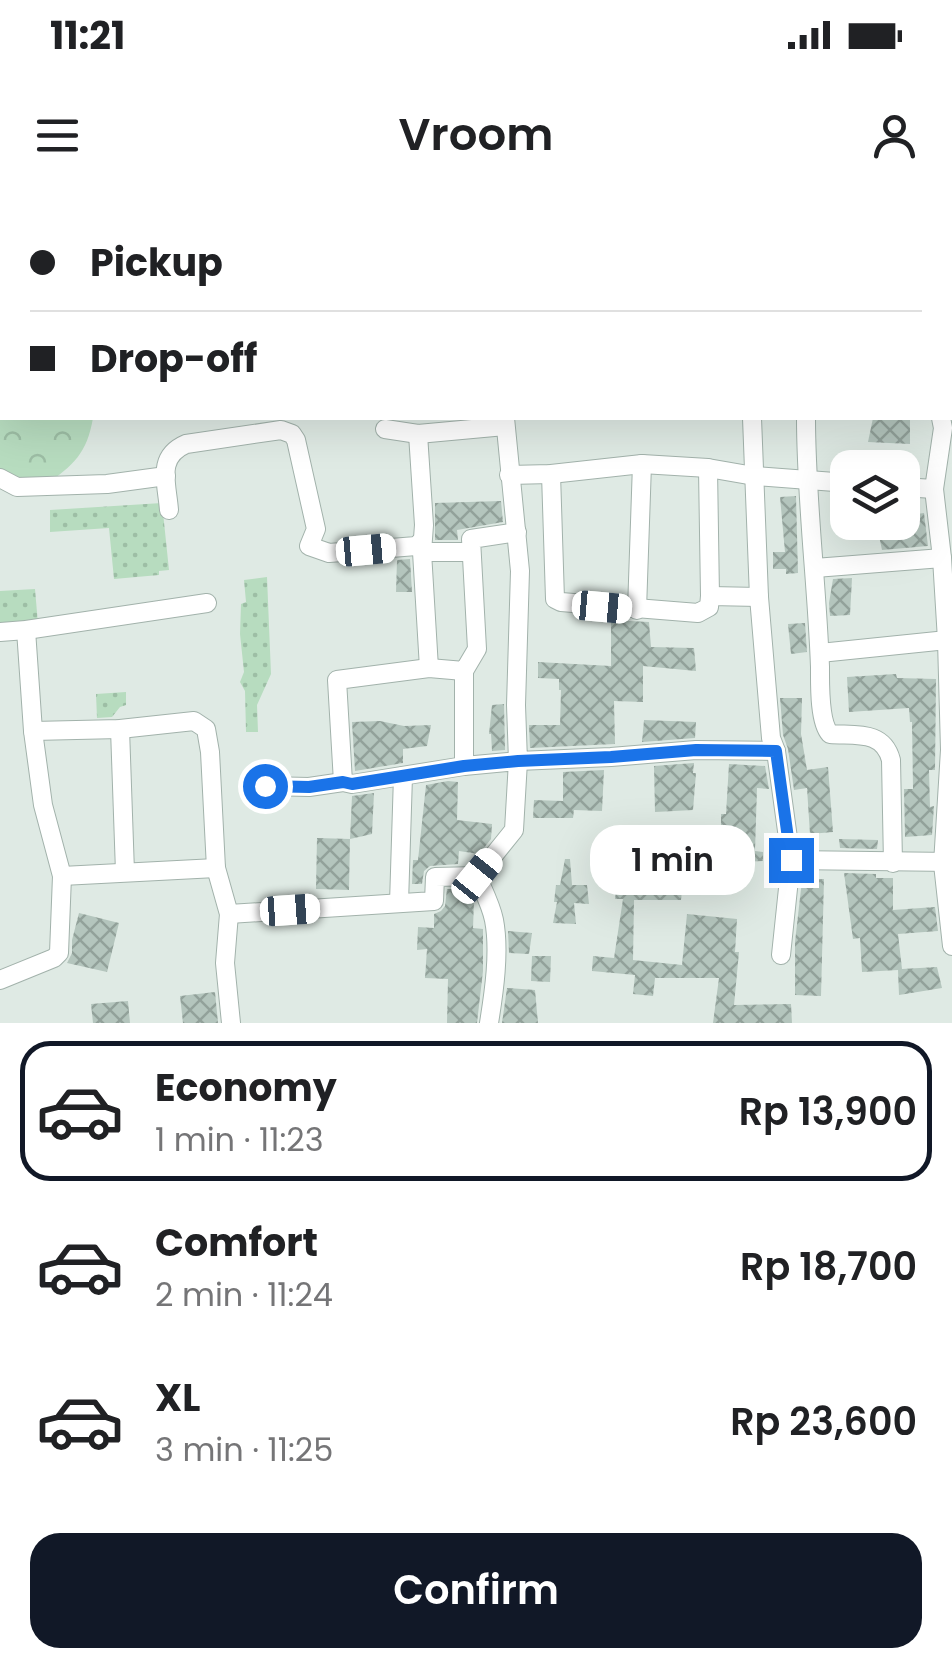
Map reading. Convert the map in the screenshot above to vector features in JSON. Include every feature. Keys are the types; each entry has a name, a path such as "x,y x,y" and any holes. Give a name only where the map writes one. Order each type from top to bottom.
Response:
{"street":[{"path":"752,420 759,597 772,738 791,860 781,955"},
{"path":"806,420 806,480 826,732 876,738 890,752 893,863"},
{"path":"941,420 934,489 948,640 952,946"},
{"path":"229,914 434,901 434,877 477,876 514,830 520,571 505,422 418,434 385,428"},
{"path":"169,510 166,463 173,450 186,444 281,430 296,440 316,529 309,546 329,553 416,546 471,552"},
{"path":"418,434 429,668"},
{"path":"509,475 642,464 830,482"},
{"path":"637,610 642,464"},
{"path":"551,474 556,599 637,610 698,612 709,607 710,596 708,468"},
{"path":"0,478 17,487 108,484 166,476"},
{"path":"920,488 934,489"},
{"path":"464,766 464,670 476,649 470,538 517,532"},
{"path":"815,568 942,558"},
{"path":"520,571 555,568"},
{"path":"710,596 759,597"},
{"path":"0,632 207,603"},
{"path":"0,980 59,953 62,876 43,805 32,731 26,630"},
{"path":"820,653 948,640"},
{"path":"343,782 337,680 429,668 464,670"},
{"path":"32,731 120,729 194,721 206,729 216,868 229,914 225,963 231,1023"},
{"path":"120,729 125,872"},
{"path":"265,786 352,784 518,761 696,750 776,751"},
{"path":"399,903 404,776"},
{"path":"791,860 948,863"},
{"path":"62,876 216,868"},
{"path":"477,876 494,918 495,983 490,1023"}],"green space":[{"path":"0,420 92,420 78,457 45,485 0,477"},
{"path":"162,503 169,570 159,571 159,575 114,579 109,528 50,532 50,510"},
{"path":"267,577 271,674 257,705 258,732 246,732 245,691 240,682 244,672 240,634 241,604 246,602 244,580"},
{"path":"35,589 38,624 0,628 0,591"},
{"path":"126,692 126,705 112,717 97,718 96,694"}],"building":[{"path":"873,420 910,420 910,444 868,442"},
{"path":"796,496 798,573 786,574 786,569 773,569 773,552 785,552 780,497"},
{"path":"501,501 503,522 457,530 458,540 435,540 435,503"},
{"path":"924,513 928,546 882,550 880,540 920,540 920,514"},
{"path":"410,559 412,592 396,592 397,560"},
{"path":"852,578 850,615 830,616 833,579"},
{"path":"611,620 649,622 651,647 694,648 696,671 643,666 643,702 614,701 615,744 530,748 529,725 560,725 559,679 538,678 538,662 611,666"},
{"path":"805,623 807,652 791,654 788,624"},
{"path":"896,674 897,678 936,679 935,770 929,770 930,807 934,806 932,835 905,837 904,789 913,789 909,708 849,712 847,677"},
{"path":"780,698 802,698 801,734 807,770 828,767 833,832 810,834 807,788 794,790"},
{"path":"504,704 505,750 492,751 492,705"},
{"path":"644,720 696,722 695,738 642,742"},
{"path":"380,721 404,726 431,725 427,746 403,749 403,763 355,771 352,722"},
{"path":"694,763 693,810 655,812 654,766"},
{"path":"729,764 765,766 769,789 757,788 755,851 763,852 763,861 715,863 718,883 683,880 681,900 634,900 633,960 682,965 687,914 737,919 735,952 739,952 734,1005 791,1004 792,1023 713,1023 719,978 655,978 653,996 633,994 635,975 592,971 593,956 614,958 623,899 615,899 619,867 662,874 668,841 721,847 721,814 726,814"},
{"path":"604,770 602,811 574,810 573,818 533,818 534,800 563,801 563,772"},
{"path":"458,782 457,820 492,824 491,839 479,854 459,851 458,864 430,866 424,871 422,884 412,884 426,785"},
{"path":"374,793 372,834 350,839 352,796"},
{"path":"317,838 350,839 349,890 316,889"},
{"path":"839,839 878,840 877,849 840,848"},
{"path":"565,859 570,859 572,885 587,885 589,904 574,903 576,924 553,923 556,885 560,885"},
{"path":"844,873 893,878 893,910 935,907 938,931 898,934 902,969 937,967 942,988 899,995 898,970 862,972 860,938 853,939"},
{"path":"824,879 821,996 795,995 795,942 802,880"},
{"path":"447,889 456,889 456,895 472,895 473,928 483,929 477,1023 447,1023 448,979 425,978 427,949 417,950 418,927 434,928 434,914 445,906"},
{"path":"79,913 119,923 107,972 67,963"},
{"path":"508,931 532,933 529,954 509,953"},
{"path":"532,956 551,956 550,982 531,981"},
{"path":"507,988 535,990 538,1023 502,1023"},
{"path":"215,992 218,1023 183,1023 180,996"},
{"path":"128,1001 130,1023 93,1023 91,1004"}],"route":[{"path":"265,786 352,784 518,761 696,750 776,751 791,860"}]}
